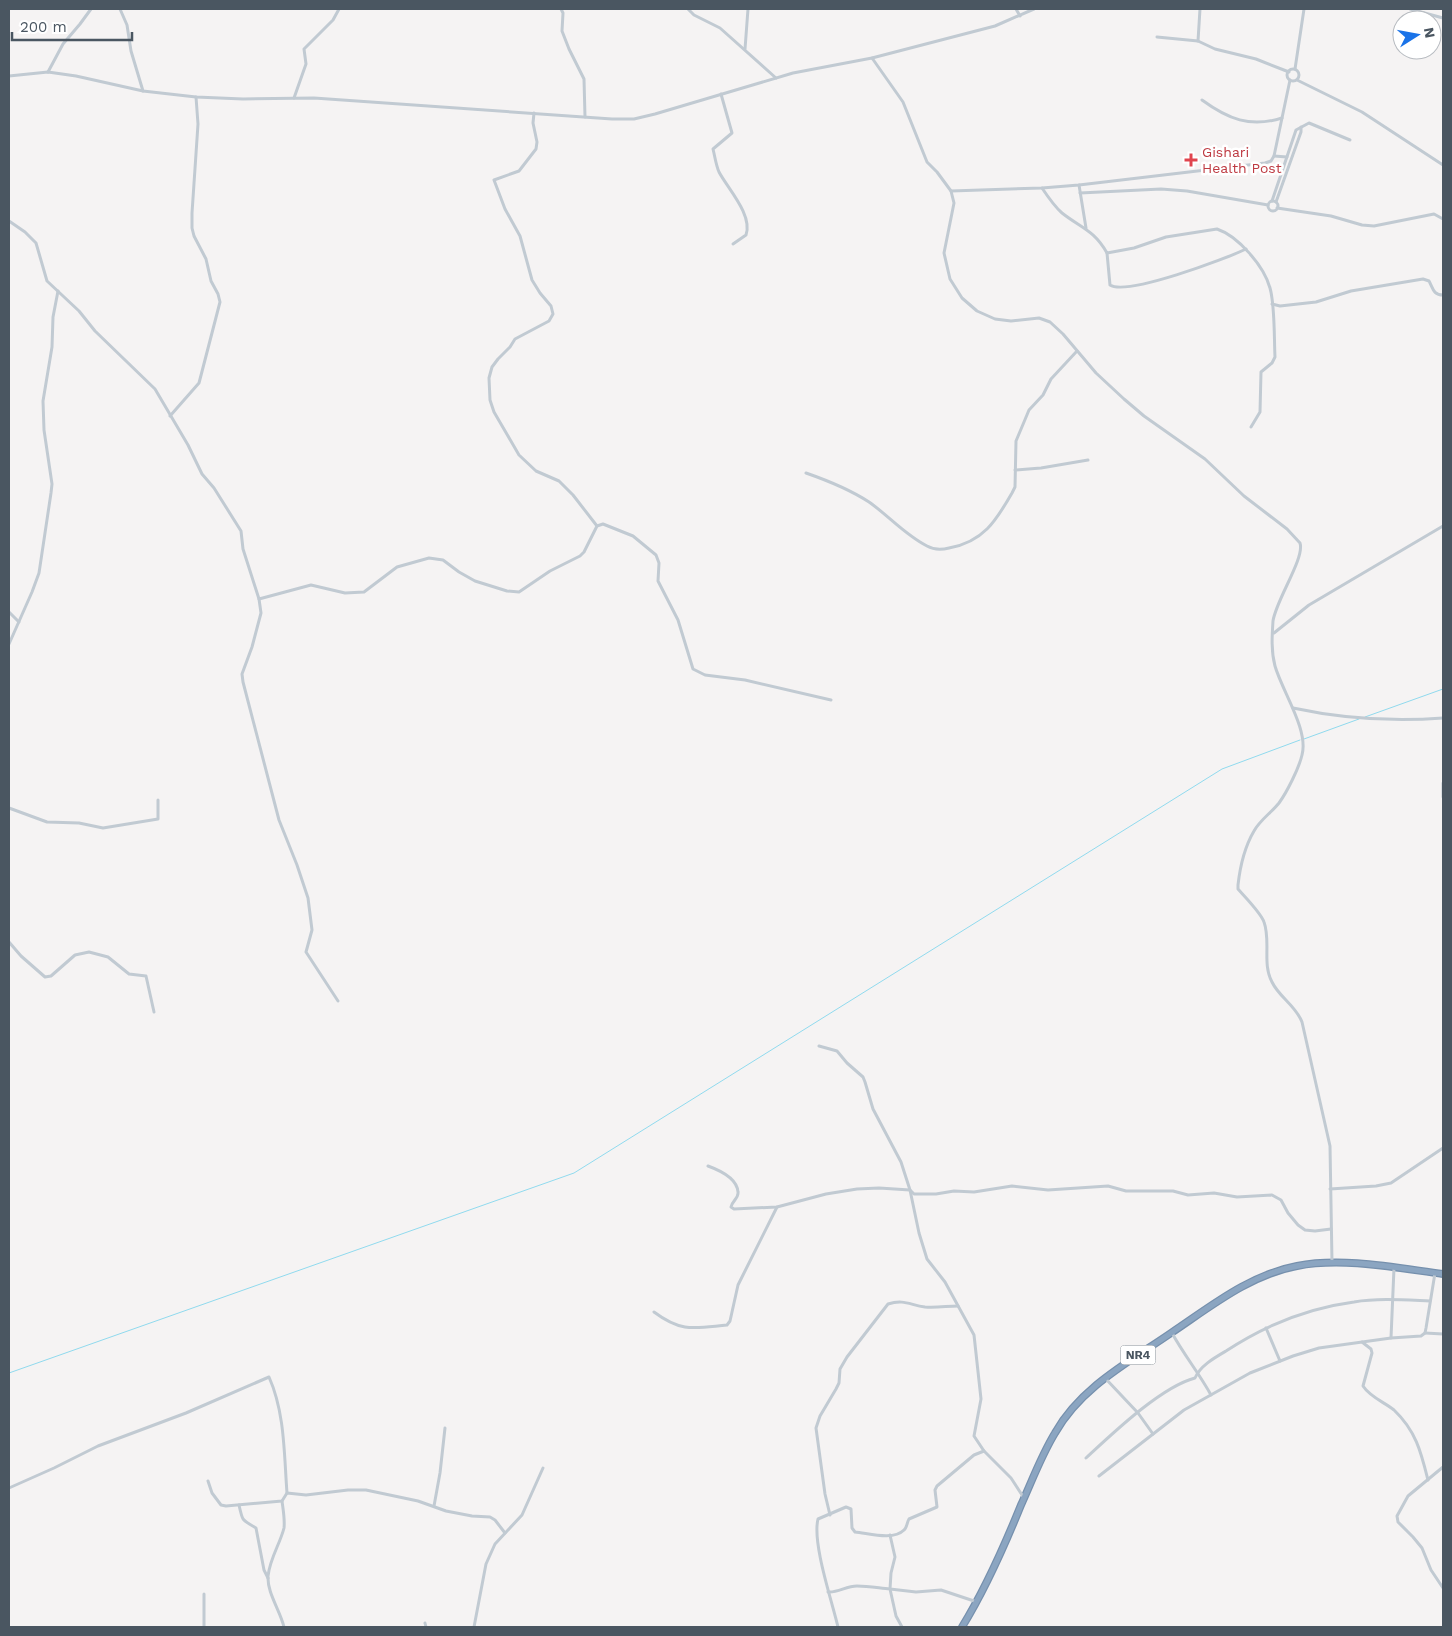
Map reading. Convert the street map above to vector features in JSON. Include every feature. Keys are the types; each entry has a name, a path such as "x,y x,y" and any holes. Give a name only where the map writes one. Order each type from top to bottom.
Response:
{"highway":[{"name":"NR4","path":"962,1627 977,1602 1044,1453 1060,1424 1083,1397 1105,1378 1238,1288 1285,1268 1332,1262 1443,1274"}],"street":[{"path":"48,72 63,44 90,9"},
{"path":"120,9 127,25 131,52 143,91"},
{"path":"294,98 306,64 304,49 332,20 339,9"},
{"path":"561,9 563,11 562,32 584,79 585,117"},
{"path":"688,9 694,15 720,28 776,78"},
{"path":"745,49 748,9"},
{"path":"1016,9 1020,16"},
{"path":"9,76 48,72 76,76 143,91 196,96 243,99 314,98 353,100 534,114 634,119 805,70 872,58 995,26 1034,9"},
{"path":"1198,41 1200,9"},
{"path":"1297,80 1299,75 1295,69 1304,9"},
{"path":"1410,9 1443,18"},
{"path":"1156,37 1198,41 1215,49 1256,59 1288,72 1295,69"},
{"path":"872,58 903,102 926,162 937,172 951,191 954,203 944,253 950,279 962,298 977,311 995,320 1038,318 1045,320 1064,334 1096,372 1144,416 1205,459 1244,496 1287,530 1300,543 1301,552 1276,607 1272,646 1278,674 1294,708 1304,742 1301,761 1280,801 1259,824 1248,842 1238,888 1264,920 1267,934 1268,969 1271,981 1298,1013 1302,1022 1330,1146 1332,1262"},
{"path":"951,191 1079,185 1271,161 1274,156 1290,80 1288,72"},
{"path":"1290,80 1297,80 1362,112 1443,165"},
{"path":"721,94 732,133 712,149 719,172 732,192 748,225 746,235 733,244"},
{"path":"170,416 199,384 215,328 220,302 220,298 211,281 206,259 192,228 197,133 196,96"},
{"path":"1202,100 1216,110 1240,120 1262,123 1282,118"},
{"path":"534,114 532,123 537,142 536,149 519,171 494,180 505,209 523,244 532,280 551,306 553,314 549,321 515,339 492,367 490,400 500,424 518,456 536,471 559,481 573,495 597,526"},
{"path":"1278,208 1274,201 1296,130 1309,123 1350,140"},
{"path":"1268,205 1269,202 1274,201 1301,132 1301,127"},
{"path":"1274,156 1287,157"},
{"path":"1079,185 1086,228"},
{"path":"1042,188 1062,213 1086,228 1101,243 1107,253 1110,285 1113,287 1156,281 1221,260 1246,249"},
{"path":"1080,193 1161,189 1187,191 1268,205"},
{"path":"1268,205 1271,211 1275,211 1278,208 1331,216 1362,226 1374,226 1434,214 1443,219"},
{"path":"9,221 25,232 36,243 47,281 79,311 95,331 155,388 188,445 202,474 214,488 241,531 243,549 259,599 261,613 242,674 243,682 280,820 308,898 312,930 306,952 338,1000"},
{"path":"1107,253 1134,248 1166,237 1214,228 1220,230 1246,249 1268,284 1272,304 1274,361 1261,372 1260,412 1250,427"},
{"path":"1272,304 1280,306 1316,302 1351,291 1423,279 1429,280 1437,295 1443,295"},
{"path":"9,644 39,573 51,493 52,484 44,430 43,401 52,347 53,317 58,291"},
{"path":"806,473 846,488 869,502 926,546 941,550 963,545 982,535 1012,493 1017,437 1027,413 1043,395 1052,379 1077,351"},
{"path":"1015,470 1041,468 1088,460"},
{"path":"259,599 311,585 345,593 364,592 396,567 429,558 444,560 474,581 507,591 519,592 550,571 580,556 584,552 597,526 603,524 633,536 656,555 659,563 658,580 678,620 693,669 705,675 745,680 831,700"},
{"path":"1273,633 1309,605 1443,526"},
{"path":"9,612 19,622"},
{"path":"1294,708 1334,716 1378,720 1398,721 1443,718"},
{"path":"1443,783 1443,797"},
{"path":"9,808 47,822 79,823 108,828 158,819 158,800"},
{"path":"9,942 21,956 45,977 51,976 75,955 89,952 108,957 129,974 146,976 154,1012"},
{"path":"819,1046 837,1051 863,1077 874,1109 901,1162 927,1259 945,1282 974,1335 980,1391 974,1436 984,1451 1011,1478 1024,1498"},
{"path":"1330,1189 1376,1186 1391,1183 1443,1148"},
{"path":"708,1166 721,1171 735,1185 738,1192 731,1207 734,1209 778,1206 826,1194 857,1189 879,1188 910,1190 914,1194 936,1194 954,1191 974,1192 1012,1186 1048,1190 1108,1186 1126,1191 1173,1191 1188,1195 1214,1193 1238,1197 1272,1195 1281,1200 1288,1213 1305,1230 1331,1229"},
{"path":"654,1312 663,1319 689,1329 727,1325 730,1320 738,1285 778,1206"},
{"path":"1391,1338 1394,1268"},
{"path":"1425,1334 1435,1273"},
{"path":"1086,1458 1138,1413 1184,1381 1195,1378 1198,1371 1234,1346 1266,1328 1327,1307 1355,1302 1392,1300 1430,1301"},
{"path":"830,1515 825,1494 816,1428 820,1416 836,1389 840,1369 846,1356 888,1304 897,1301 924,1306 959,1306"},
{"path":"1266,1328 1280,1362"},
{"path":"1172,1333 1211,1394"},
{"path":"1100,1476 1184,1410 1250,1373 1292,1356 1319,1348 1391,1338 1415,1338 1425,1334 1443,1334"},
{"path":"1362,1342 1371,1349 1372,1353 1363,1386 1394,1410 1413,1433 1420,1448 1428,1480"},
{"path":"9,1488 98,1446 186,1413 269,1377 276,1393 280,1414 287,1493 282,1500 284,1528 272,1556 268,1578"},
{"path":"1105,1378 1138,1413 1153,1434"},
{"path":"434,1506 445,1428"},
{"path":"838,1627 828,1592 818,1544 816,1524 820,1517 830,1515 844,1507 849,1508 852,1513 852,1528 855,1532 880,1536 904,1531 909,1519 935,1509 937,1505 935,1490 937,1486 974,1455 984,1451"},
{"path":"1443,1467 1408,1496 1399,1511 1397,1519 1422,1548 1431,1570 1443,1588"},
{"path":"474,1627 486,1564 495,1544 522,1515 543,1468"},
{"path":"208,1482 221,1505 282,1500"},
{"path":"287,1493 306,1495 366,1490 418,1501 466,1515 490,1517 495,1520 505,1533"},
{"path":"238,1505 245,1524 256,1528 264,1570 268,1578 274,1604 282,1618 284,1627"},
{"path":"890,1535 896,1556 891,1573 890,1590 896,1616 902,1627"},
{"path":"828,1592 834,1593 856,1586 916,1592 941,1590 977,1602"},
{"path":"204,1594 204,1627"}],"waterway":[{"path":"1365,717 1443,689"},
{"path":"1304,739 1359,719"},
{"path":"9,1373 574,1173 1222,769 1300,740"}],"place":[{"name":"Gishari Health Post","path":"1191,160"}]}
